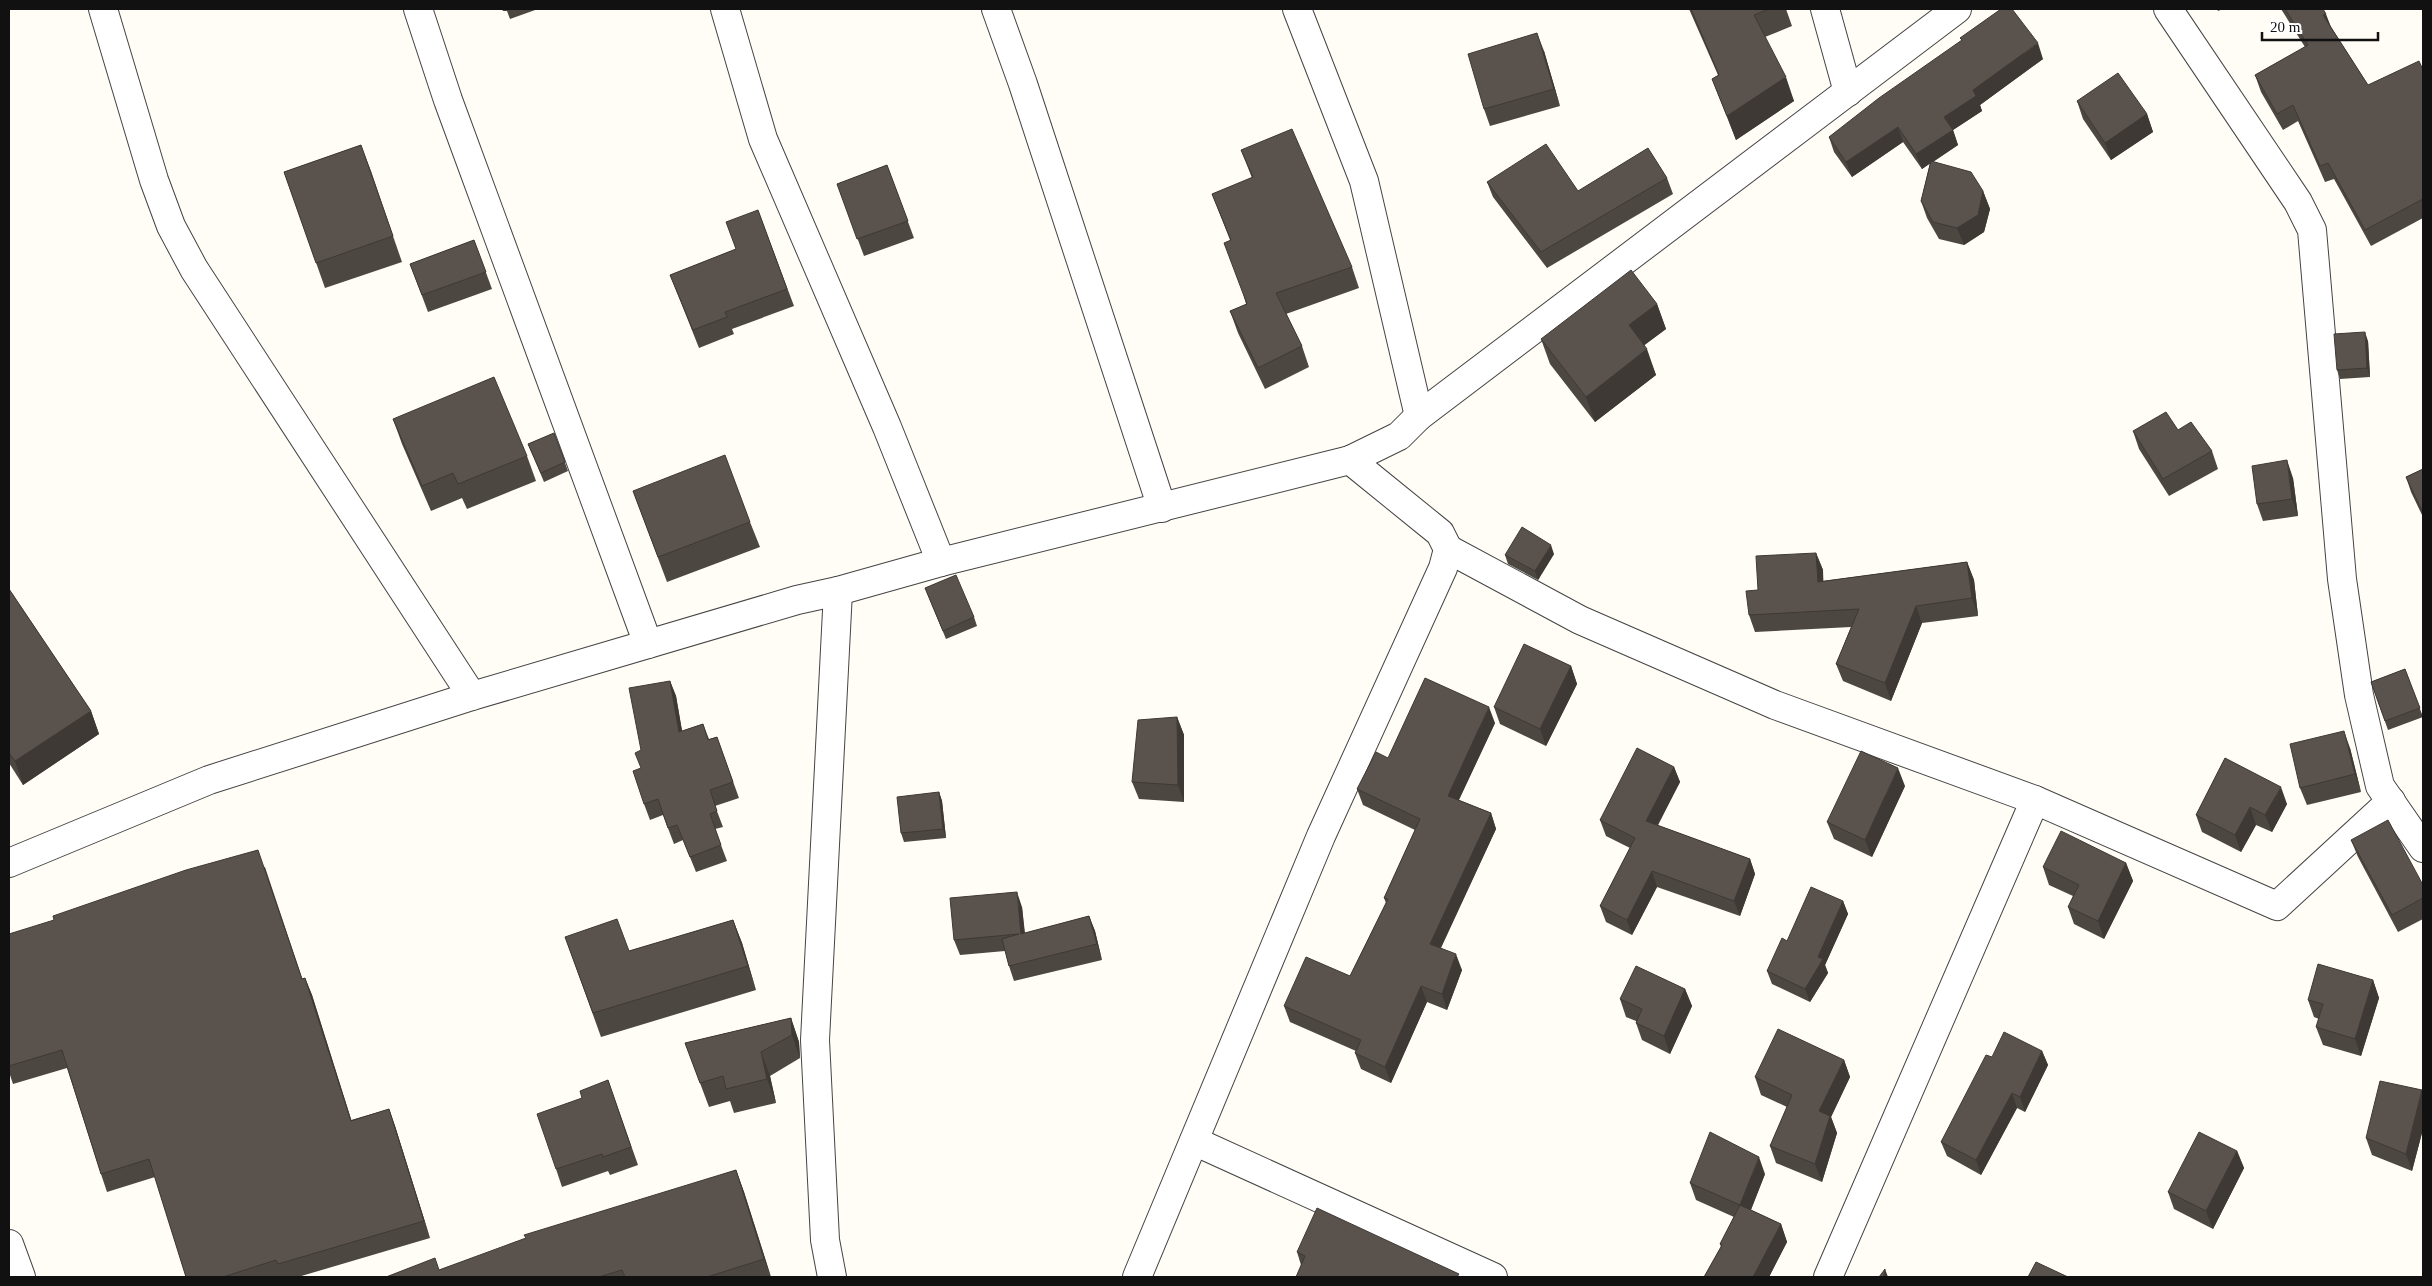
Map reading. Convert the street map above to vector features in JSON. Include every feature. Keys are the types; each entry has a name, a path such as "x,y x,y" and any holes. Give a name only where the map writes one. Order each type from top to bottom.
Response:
{"street":[{"path":"103,9 154,180 171,226 189,260 472,696"},
{"path":"418,9 448,100 648,644"},
{"path":"725,9 763,139 887,427 941,562"},
{"path":"996,9 1024,84 1162,508"},
{"path":"1297,9 1364,181 1419,416"},
{"path":"1825,9 1848,92"},
{"path":"9,863 209,780 472,696 797,600 1350,460 1399,436 1419,416 1957,9"},
{"path":"2168,9 2298,202 2312,230 2342,579 2359,695 2380,786 2423,848"},
{"path":"1350,460 1440,533 1448,549 1580,620 1775,705 2035,800 2277,906 2391,801"},
{"path":"1137,1277 1320,836 1443,568 1448,549"},
{"path":"832,1277 824,1240 815,1040 838,591"},
{"path":"1828,1277 2035,800"},
{"path":"1194,1141 1493,1277"},
{"path":"9,1244 21,1277"}],"building":[{"path":"1691,9 1769,9 1754,15 1786,77 1727,116 1712,79 1719,75"},
{"path":"2001,9 2012,9 2038,43 1973,90 1976,96 1944,117 1953,130 1916,154 1898,127 1846,162 1829,137 1879,98 1962,40 1960,38"},
{"path":"2285,9 2323,9 2326,14 2323,15 2368,85 2419,61 2423,70 2423,199 2365,230 2328,163 2320,166 2293,105 2277,114 2255,75 2308,45"},
{"path":"1537,33 1554,89 1484,109 1468,54"},
{"path":"2118,73 2147,114 2105,143 2077,101"},
{"path":"1292,129 1352,267 1276,293 1302,346 1258,368 1230,311 1247,304 1224,243 1231,240 1212,194 1253,177 1241,150"},
{"path":"1546,144 1578,191 1648,148 1667,178 1541,252 1487,182"},
{"path":"361,145 393,236 316,263 284,172"},
{"path":"1931,161 1971,172 1983,191 1978,215 1957,228 1933,222 1921,201"},
{"path":"887,165 908,221 857,239 837,184"},
{"path":"758,210 787,289 725,312 727,317 693,330 670,275 736,249 726,222"},
{"path":"474,240 486,272 422,295 410,264"},
{"path":"1631,270 1657,304 1629,325 1647,349 1586,397 1541,339"},
{"path":"2365,332 2367,368 2337,370 2334,334"},
{"path":"494,377 527,456 458,484 453,473 422,486 393,419"},
{"path":"2166,412 2178,430 2191,422 2212,451 2163,479 2133,431"},
{"path":"554,433 565,462 541,473 528,444"},
{"path":"725,455 750,522 658,557 633,491"},
{"path":"2287,460 2292,499 2257,504 2252,466"},
{"path":"2423,469 2423,513 2406,477"},
{"path":"1522,527 1551,545 1535,571 1505,555"},
{"path":"1816,553 1818,582 1967,562 1972,598 1916,606 1885,683 1836,664 1859,609 1749,615 1746,591 1758,590 1756,556"},
{"path":"956,575 974,617 943,631 925,588"},
{"path":"9,589 91,711 15,761 9,753"},
{"path":"1524,644 1571,666 1540,729 1494,707"},
{"path":"2405,669 2420,708 2385,721 2371,682"},
{"path":"1425,678 1489,707 1448,796 1491,813 1430,944 1456,954 1442,994 1421,986 1385,1067 1355,1053 1361,1040 1284,1006 1306,957 1350,976 1388,899 1384,898 1420,819 1357,789 1376,752 1388,758"},
{"path":"670,681 679,732 703,724 708,740 717,737 733,782 710,790 717,811 710,814 721,845 690,857 677,825 668,828 658,799 644,804 633,771 641,768 635,753 641,750 629,688"},
{"path":"1177,717 1178,785 1132,782 1138,720"},
{"path":"2344,731 2355,774 2300,788 2290,744"},
{"path":"1637,748 1674,767 1646,821 1750,859 1734,901 1652,871 1627,920 1600,906 1635,838 1600,820"},
{"path":"1861,751 1898,768 1865,840 1827,822"},
{"path":"2225,758 2281,787 2265,815 2250,807 2235,835 2196,815"},
{"path":"939,792 943,829 901,833 897,797"},
{"path":"2388,820 2423,885 2423,898 2392,915 2351,840"},
{"path":"2061,831 2126,863 2098,921 2068,907 2079,885 2043,867"},
{"path":"258,850 302,979 305,978 351,1121 389,1109 424,1221 278,1264 276,1260 223,1277 186,1277 149,1159 101,1174 62,1050 9,1066 9,934 54,920 53,916 186,870"},
{"path":"1811,887 1843,901 1818,957 1823,959 1805,989 1767,971 1782,938 1787,941"},
{"path":"1017,892 1021,934 1089,916 1097,944 1009,966 1002,939 1019,934 954,940 950,898"},
{"path":"617,919 629,951 733,920 748,966 593,1013 565,937"},
{"path":"2318,964 2373,980 2355,1039 2316,1027 2323,1004 2308,1000"},
{"path":"1636,966 1685,989 1664,1036 1636,1023 1642,1009 1620,999"},
{"path":"791,1018 792,1035 761,1052 767,1079 726,1089 723,1076 700,1083 685,1043"},
{"path":"1778,1029 1844,1060 1819,1111 1830,1116 1815,1164 1770,1146 1792,1095 1755,1077"},
{"path":"2004,1032 2042,1051 2020,1097 2012,1093 1976,1160 1941,1142 1986,1055 1992,1057"},
{"path":"608,1080 631,1147 603,1157 602,1154 556,1169 537,1114 582,1098 580,1091"},
{"path":"2380,1081 2422,1090 2406,1154 2366,1138"},
{"path":"1710,1132 1759,1157 1740,1205 1690,1183"},
{"path":"2199,1132 2237,1151 2206,1211 2168,1192"},
{"path":"736,1170 764,1259 707,1277 625,1277 622,1270 599,1277 386,1277 435,1258 439,1270 526,1238 524,1235"},
{"path":"1740,1205 1781,1224 1753,1277 1704,1277 1722,1245 1720,1244"},
{"path":"1317,1208 1459,1274 1457,1277 1296,1277 1305,1256 1297,1252"},
{"path":"2036,1262 2068,1277 2028,1277"},
{"path":"1885,1269 1884,1277 1879,1277"}]}
